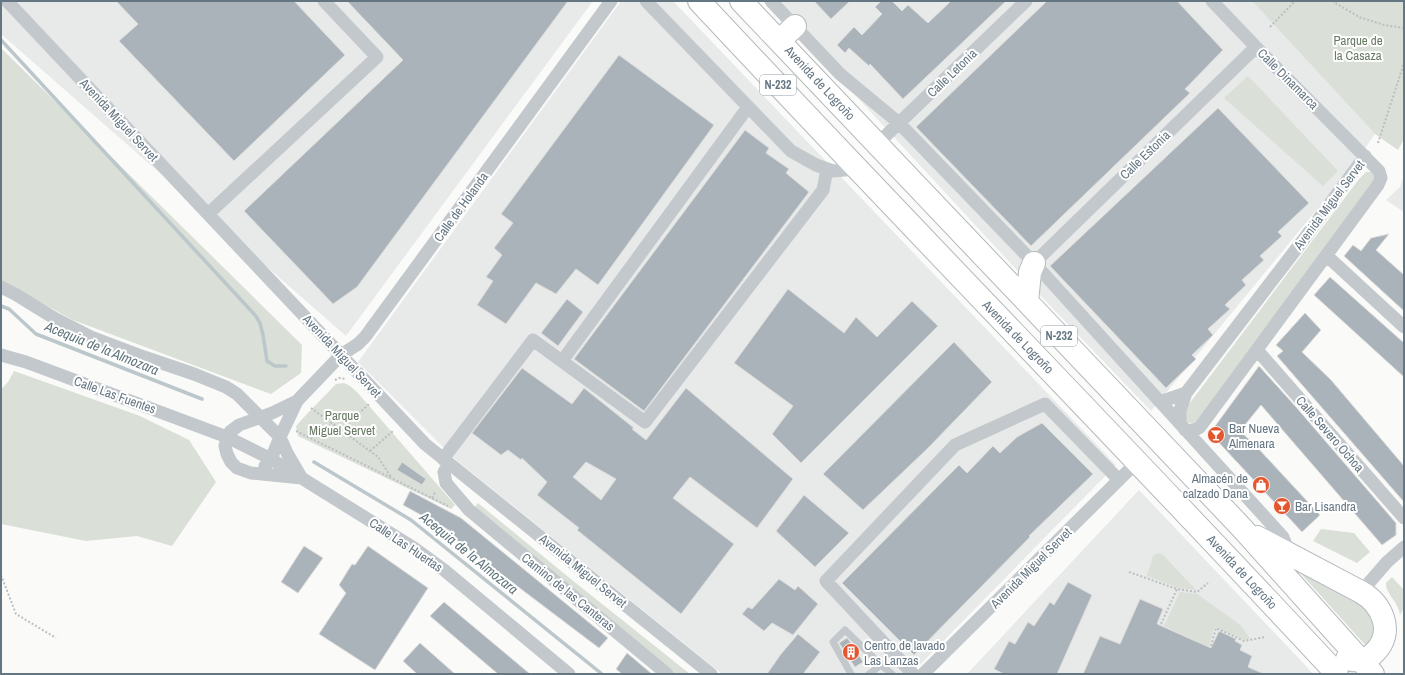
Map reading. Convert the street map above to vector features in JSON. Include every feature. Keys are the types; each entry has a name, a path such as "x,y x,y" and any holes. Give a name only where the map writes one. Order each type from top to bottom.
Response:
{"highway":[{"name":"Avenida de Logroño","path":"699,1 856,169 1138,461 1338,674"},
{"name":"Avenida de Logroño","path":"741,1 787,33 876,144 1241,527 1367,668"},
{"path":"995,268 1034,263"},
{"path":"1027,302 1030,272 1034,263"},
{"path":"1241,527 1260,539 1368,596 1380,611 1386,630 1384,641 1372,656 1367,668 1314,648"}],"street":[{"name":"Avenida Miguel Servet","path":"7,1 425,444 711,674"},
{"path":"208,214 377,57 324,1"},
{"name":"Calle de Holanda","path":"243,423 272,413 297,400 341,355 358,344 365,337 611,1"},
{"path":"646,1 791,151 816,165 833,171 856,169"},
{"path":"771,1 787,33 840,74 899,123 1034,263 1283,537 1290,555"},
{"name":"Calle Letonia","path":"876,144 1026,1"},
{"name":"Calle Dinamarca","path":"1212,1 1365,156"},
{"name":"Calle Estonia","path":"1034,263 1256,47"},
{"path":"562,361 748,107"},
{"name":"Avenida Miguel Servet","path":"1365,156 1379,171 1382,178 1378,185 1200,427 1195,430 1186,431 1180,410 1186,393 1304,239 1365,156"},
{"path":"446,461 533,340 645,422 823,190 827,169"},
{"path":"1327,256 1404,327"},
{"path":"1,287 54,318 91,337 206,379 226,387 238,394 280,437 302,478"},
{"name":"Calle Severo Ochoa","path":"1257,350 1404,518"},
{"name":"Calle Las Fuentes","path":"1,355 26,362 227,437"},
{"path":"1160,402 1186,393"},
{"name":"Calle de Holanda","path":"270,460 297,400"},
{"path":"245,402 243,423 230,432 227,437 225,446 231,462 237,468 251,473 302,478"},
{"path":"913,674 826,581 955,445 1045,404 1119,480"},
{"path":"227,454 216,442 209,430 243,423"},
{"name":"Calle Las Huertas","path":"227,437 302,478 414,548 444,570 569,674"},
{"path":"251,473 264,467 270,460"},
{"name":"Camino de las Canteras","path":"446,461 444,472 446,483 469,510 667,674"},
{"name":"Avenida Miguel Servet","path":"923,674 1138,461"},
{"path":"1361,592 1383,566 1404,547"}],"lane":[{"path":"851,674 833,642 845,630 892,674"},
{"path":"869,674 881,665"}],"path":[{"path":"1270,27 1295,1"},
{"path":"1332,1 1359,17 1384,25 1404,28"},
{"path":"1378,143 1404,63"},
{"path":"341,430 369,404"},
{"path":"311,408 378,457 391,478"},
{"path":"293,430 454,508 469,510"},
{"path":"370,451 392,431"},
{"path":"1129,572 1177,589 1197,592 1208,583"},
{"path":"1,575 16,614 56,638"},
{"path":"1161,624 1177,589"},
{"path":"1211,646 1216,628 1244,641 1266,637"}],"shaded area":[{"path":"1,1 593,1 346,336 1,34"},
{"path":"621,1 673,1 1116,465 911,674 722,674 455,459 358,362"},
{"path":"765,1 1252,1 1375,134 1351,168 1151,411 1039,294 831,69"},
{"path":"1404,176 1404,212 1386,200 1400,187"},
{"path":"1139,490 1305,665 1313,674 967,674"}],"green space":[{"name":"Parque de la Casaza","path":"1252,1 1404,1 1404,139 1398,150 1375,134"},
{"path":"1,48 302,345 301,373 271,394 73,320 1,281"},
{"path":"1248,76 1338,171 1323,186 1224,98"},
{"path":"1366,172 1372,172 1375,177 1373,183 1197,421 1192,424 1186,422 1186,408 1359,179"},
{"path":"14,371 140,416 189,440 216,482 172,546 137,536 86,541 1,524 1,389 8,382"},
{"name":"Parque Miguel Servet","path":"344,383 357,392 455,505 451,509 298,436 296,426 336,384"},
{"path":"478,503 690,674 669,674 472,511"},
{"path":"1321,529 1354,533 1370,552 1357,563 1313,541"},
{"path":"1159,553 1163,555 1196,590 1179,588 1147,576 1153,556"},
{"path":"1294,566 1340,590 1364,607 1375,624 1372,639 1367,647"},
{"path":"1392,577 1404,590 1404,608 1400,615 1397,606 1386,587 1386,583"},
{"path":"1180,592 1197,594 1235,621 1243,628 1250,639 1244,640 1214,627 1209,647 1164,626"}],"building":[{"path":"116,1 294,1 345,55 234,161 119,41 138,24"},
{"path":"347,1 568,1 357,287 333,304 244,211 403,60"},
{"path":"814,1 850,1 831,19"},
{"path":"881,1 892,1 902,11 908,5 928,23 951,1 1006,1 903,99 870,64 869,66 849,48 845,53 837,45 854,27 862,35 882,14 875,7"},
{"path":"1047,1 1177,1 1223,50 1185,89 1190,93 1031,246 916,127"},
{"path":"619,55 714,125 598,285 576,269 556,294 536,283 506,324 477,305 493,281 486,277 502,255 494,248 513,223 501,214"},
{"path":"1218,108 1309,203 1278,232 1282,236 1260,256 1264,260 1242,280 1246,285 1225,305 1230,309 1208,329 1213,335 1192,355 1196,359 1166,388 1050,266"},
{"path":"745,130 769,148 766,153 789,169 786,173 809,192 644,411 574,359"},
{"path":"1389,234 1376,250 1404,275 1404,311 1344,256 1353,245 1361,251 1371,238"},
{"path":"1330,277 1404,343 1404,377 1314,295"},
{"path":"788,289 844,333 856,317 877,337 912,301 938,326 801,463 772,434 793,406 734,363"},
{"path":"567,299 583,312 558,346 541,333"},
{"path":"1305,313 1321,330 1302,352 1331,380 1404,466 1404,502 1277,356 1283,351 1276,345"},
{"path":"954,342 992,382 927,449 863,510 823,474"},
{"path":"1259,366 1396,523 1396,535 1382,545 1261,405 1240,431 1256,446 1320,515 1302,532 1210,433"},
{"path":"522,368 572,404 584,388 634,428 632,429 646,440 686,388 793,479 757,528 690,477 673,498 734,544 681,614 577,530 579,528 537,495 547,482 522,458 521,460 508,450 501,455 472,433","holes":["586,462 616,479 601,500 573,477"]},
{"path":"1042,423 1093,474 1029,536 1030,537 914,655 842,583 959,465 967,473 993,446 1000,453 1017,437"},
{"path":"402,462 426,479 422,485 397,470"},
{"path":"410,491 461,518 608,638 599,648 451,536 452,532 403,505"},
{"path":"804,495 849,533 815,567 776,531"},
{"path":"304,546 323,558 298,593 281,582"},
{"path":"368,546 428,588 375,670 319,634 346,593 339,585 352,564 355,565"},
{"path":"779,579 795,590 798,586 818,604 793,635 772,623 764,631 742,614 748,607 752,609"},
{"path":"1068,582 1092,595 1057,674 1004,674 994,669 1009,641 1015,644 1028,622 1034,626 1050,602 1054,605"},
{"path":"1140,599 1163,609 1157,624 1211,648 1219,631 1236,639 1235,641 1242,645 1240,650 1252,656 1248,667 1264,674 1083,674 1100,636 1120,644"},
{"path":"444,602 530,674 498,674 430,616"},
{"path":"798,634 820,652 803,674 767,674 781,654"},
{"name":"Centro de lavado Las Lanzas","path":"847,638 863,662 855,667 839,643"},
{"path":"420,643 455,674 417,674 403,661"},
{"path":"627,653 652,674 622,674 616,669"}],"waterway":[{"path":"1,40 255,315 260,323 267,361 275,366 286,366"},
{"name":"Acequia de la Almozara","path":"1,306 9,309 36,334 202,399"},
{"name":"Acequia de la Almozara","path":"314,462 411,520 602,674"}],"place":[{"name":"Bar Nueva Almenara","path":"1216,435"},
{"name":"Almacén de calzado Dana","path":"1261,485"},
{"name":"Bar Lisandra","path":"1282,506"},
{"name":"Centro de lavado Las Lanzas","path":"851,652"}]}
